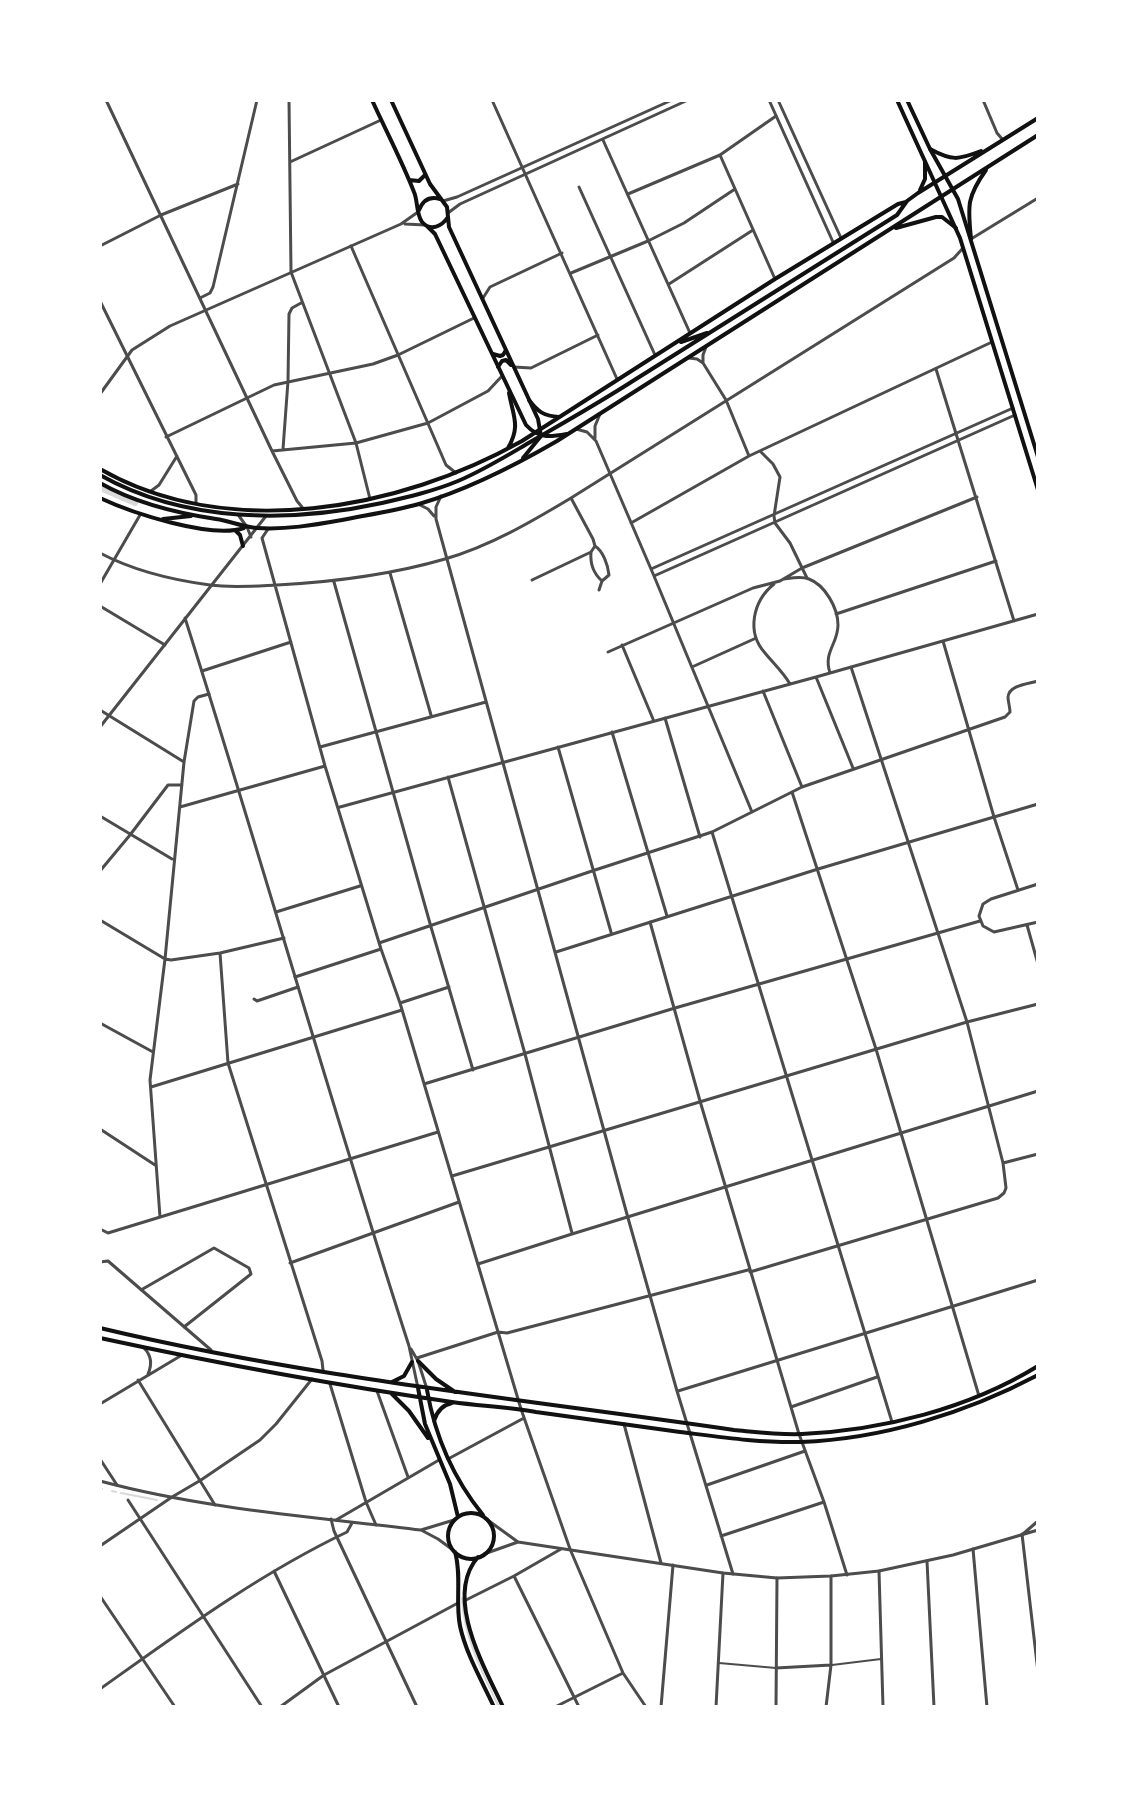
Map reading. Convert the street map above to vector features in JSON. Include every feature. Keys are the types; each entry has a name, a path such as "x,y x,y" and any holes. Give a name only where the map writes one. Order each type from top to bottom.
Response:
{"main road":[{"path":"372,100 409,180 420,219 435,234 526,425 541,436 567,434"},
{"path":"391,100 425,175 447,207 449,227 541,429 541,436 521,460"},
{"path":"897,100 956,228 1038,490"},
{"path":"907,100 953,190 971,239 1038,457"},
{"path":"100,469 151,491 196,503 253,510 304,508 370,499 457,473 535,433 775,279 1038,118"},
{"path":"100,483 144,502 258,528 320,524 418,504 441,496 521,460 576,429 1038,135"},
{"path":"930,149 953,159 991,147"},
{"path":"918,193 925,179 925,162"},
{"path":"971,239 970,197 989,166"},
{"path":"409,180 419,181 425,175"},
{"path":"418,211 428,199 443,201"},
{"path":"100,475 174,505 266,516 339,511 400,499 456,482 574,418 897,215 907,201"},
{"path":"426,225 440,226 448,214"},
{"path":"890,230 936,217 942,217 956,228"},
{"path":"442,250 447,242 457,244"},
{"path":"671,345 716,329"},
{"path":"480,331 494,355 503,355 506,350"},
{"path":"498,367 502,361 509,361 522,384"},
{"path":"499,460 516,430 509,393"},
{"path":"529,400 539,412 561,417"},
{"path":"128,482 146,496"},
{"path":"100,498 140,515 198,528 236,531 247,527"},
{"path":"157,519 195,516"},
{"path":"236,531 243,546"},
{"path":"100,1328 322,1373 766,1433 837,1431 892,1423 979,1396"},
{"path":"100,1338 261,1370 428,1398 709,1436 801,1442 869,1434 943,1415 1038,1374"},
{"path":"231,1364 246,1363 248,1359"},
{"path":"390,1383 404,1376 415,1360 457,1393"},
{"path":"261,1370 264,1365 277,1364"},
{"path":"967,1407 966,1402 1038,1366"},
{"path":"418,1388 425,1424 454,1495 456,1518 448,1538 459,1574 458,1603 463,1639 494,1707"},
{"path":"427,1389 434,1423 448,1459 468,1495 493,1528 493,1542 484,1554 470,1558 454,1551"},
{"path":"389,1391 409,1411 432,1444"},
{"path":"434,1423 438,1411 455,1402"},
{"path":"943,1415 957,1409 957,1403"},
{"path":"559,1415 579,1416 581,1409"},
{"path":"591,1420 595,1413 621,1415"},
{"path":"671,1422 671,1431"},
{"path":"709,1436 707,1432 710,1427"},
{"path":"456,1518 471,1513 484,1517"},
{"path":"478,1557 466,1580 471,1637 503,1707"}],"street":[{"path":"106,100 272,451 299,504 304,508"},
{"path":"200,298 212,291 257,100"},
{"path":"289,100 291,272 356,443 370,499"},
{"path":"492,100 617,379"},
{"path":"443,201 672,100"},
{"path":"448,214 460,204 688,100"},
{"path":"769,100 833,243"},
{"path":"778,100 841,238"},
{"path":"983,100 1003,140"},
{"path":"663,104 665,111"},
{"path":"627,195 720,155 776,116"},
{"path":"289,163 381,120"},
{"path":"605,130 608,136"},
{"path":"602,139 690,333"},
{"path":"720,155 775,279"},
{"path":"100,246 161,215 238,184"},
{"path":"579,187 655,355"},
{"path":"571,273 684,223 735,189"},
{"path":"971,239 1038,198"},
{"path":"100,394 127,355 147,340 206,310 401,224 418,211"},
{"path":"401,224 426,225"},
{"path":"668,284 753,230"},
{"path":"351,246 446,465 457,473"},
{"path":"100,553 131,568 213,586 334,582 447,559 515,530 571,498 954,258 963,248"},
{"path":"483,298 490,287 562,253"},
{"path":"100,301 196,495 196,503"},
{"path":"283,449 289,314 301,303"},
{"path":"166,437 274,385 373,364 474,318"},
{"path":"514,367 531,368 598,335"},
{"path":"631,523 749,456 992,342"},
{"path":"703,363 708,345"},
{"path":"686,358 703,363 726,400 749,456"},
{"path":"936,369 1014,621"},
{"path":"272,451 356,443 428,423 488,391 502,376"},
{"path":"651,569 1013,408"},
{"path":"601,413 595,426 596,441 752,812"},
{"path":"654,576 1015,415"},
{"path":"576,429 587,432 596,441"},
{"path":"760,451 780,477 775,523 790,543 807,578"},
{"path":"151,491 159,485 177,456"},
{"path":"441,496 436,507 436,519 628,1218 733,1574"},
{"path":"790,684 756,638 753,621 757,605 771,585 802,568 977,497"},
{"path":"571,498 595,546 600,549 608,570 609,575 602,581 599,590"},
{"path":"418,504 428,509 436,519"},
{"path":"237,514 251,537"},
{"path":"100,584 140,515"},
{"path":"100,727 266,516"},
{"path":"269,528 262,537 325,766 400,1003 521,1409 570,1549 623,1673 646,1707"},
{"path":"532,580 591,552 595,546"},
{"path":"591,552 593,568 602,581"},
{"path":"835,614 996,561"},
{"path":"390,573 432,717"},
{"path":"608,652 753,588 795,577 807,578 824,590 838,625 827,659 830,673"},
{"path":"334,582 473,1070"},
{"path":"100,606 165,645"},
{"path":"338,807 1038,614"},
{"path":"185,618 372,1233 409,1346 427,1389"},
{"path":"692,667 756,638"},
{"path":"943,641 1018,890"},
{"path":"202,671 291,642"},
{"path":"622,645 654,721"},
{"path":"415,1360 498,1332 507,1333 840,1247 998,1198 1004,1193 1003,1163 967,1022 851,667"},
{"path":"816,677 853,768"},
{"path":"379,943 700,837 802,787 1005,717 1010,712 1010,691 1038,681"},
{"path":"763,691 802,787"},
{"path":"160,1217 151,1087 153,1052 184,762 194,701 209,694"},
{"path":"320,747 486,702"},
{"path":"100,710 184,762"},
{"path":"665,718 700,837"},
{"path":"612,732 667,916"},
{"path":"558,747 612,934"},
{"path":"180,807 325,766"},
{"path":"448,777 572,1234"},
{"path":"100,871 168,785 183,785"},
{"path":"792,792 876,1049 979,1396"},
{"path":"556,953 818,869 1038,804"},
{"path":"100,816 174,859"},
{"path":"712,832 892,1423"},
{"path":"1038,884 991,899 980,910 983,926 994,932 1038,922"},
{"path":"276,912 362,885"},
{"path":"100,920 165,959 220,953 284,938"},
{"path":"424,1084 980,921"},
{"path":"650,922 801,1442 847,1575"},
{"path":"1027,925 1038,964"},
{"path":"295,977 381,949"},
{"path":"220,953 228,1063 322,1361 322,1373"},
{"path":"254,999 257,1001 298,987"},
{"path":"400,1003 450,987"},
{"path":"452,1176 967,1022 1038,1004"},
{"path":"151,1087 402,1010"},
{"path":"100,1023 153,1052"},
{"path":"478,1264 1038,1091"},
{"path":"100,1129 155,1165"},
{"path":"100,1229 108,1233 438,1132"},
{"path":"1003,1163 1038,1154"},
{"path":"290,1263 459,1202"},
{"path":"141,1290 214,1248 249,1268 251,1274 184,1327"},
{"path":"100,1262 108,1261 214,1353"},
{"path":"677,1391 1038,1280"},
{"path":"200,1350 202,1343"},
{"path":"143,1347 151,1363 148,1374"},
{"path":"100,1404 182,1355"},
{"path":"415,1360 418,1388"},
{"path":"791,1407 877,1377"},
{"path":"100,1546 260,1440 312,1379"},
{"path":"138,1380 215,1505"},
{"path":"329,1382 376,1525"},
{"path":"376,1390 408,1477"},
{"path":"448,1459 524,1418"},
{"path":"624,1424 661,1563"},
{"path":"706,1486 805,1451"},
{"path":"100,1459 117,1485"},
{"path":"334,1520 439,1460"},
{"path":"100,1481 215,1505 421,1530 454,1551"},
{"path":"128,1500 262,1707"},
{"path":"721,1536 824,1502"},
{"path":"421,1530 456,1518"},
{"path":"334,1520 337,1537 417,1707"},
{"path":"489,1521 518,1542 723,1573 777,1578 879,1571 1038,1530"},
{"path":"1022,1534 1038,1521"},
{"path":"100,1689 203,1616 274,1571 347,1532 352,1522"},
{"path":"1022,1534 1038,1672"},
{"path":"484,1554 518,1542"},
{"path":"466,1600 563,1548"},
{"path":"973,1549 987,1707"},
{"path":"927,1561 934,1707"},
{"path":"661,1707 673,1565"},
{"path":"274,1571 339,1707"},
{"path":"879,1571 883,1707"},
{"path":"716,1707 723,1573"},
{"path":"514,1576 579,1707"},
{"path":"826,1707 831,1665 831,1576"},
{"path":"776,1707 777,1578"},
{"path":"100,1596 175,1707"},
{"path":"280,1707 324,1675 458,1603"},
{"path":"718,1663 776,1668 881,1659"},
{"path":"555,1707 623,1673"}],"waterway":[{"path":"100,488 135,503"},
{"path":"112,1491 116,1492"},
{"path":"121,1493 157,1500"},
{"path":"462,1598 470,1641 499,1707"}]}
